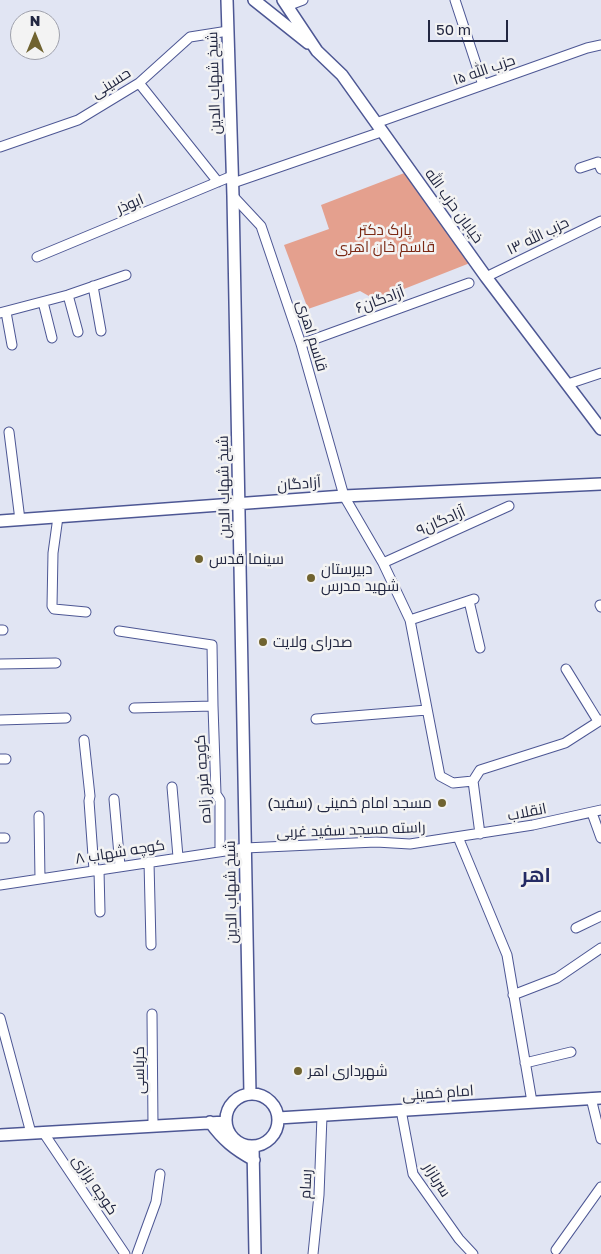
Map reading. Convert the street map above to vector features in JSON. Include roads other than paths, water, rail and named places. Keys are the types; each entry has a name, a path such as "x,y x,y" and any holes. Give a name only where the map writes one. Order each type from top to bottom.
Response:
{"street":[{"name":"شیخ شهاب الدین","path":"227,0 233,180 250,1094"},
{"path":"254,0 318,50"},
{"path":"285,3 303,0"},
{"path":"455,0 483,85"},
{"name":"خیابان حزب الله","path":"285,3 318,50 342,76 377,128 601,429"},
{"name":"حسینی","path":"0,148 78,120 139,82 190,37 228,31"},
{"name":"حزب الله ۱۵","path":"233,180 377,128 483,85 587,48 601,45"},
{"path":"139,82 218,182"},
{"path":"580,168 598,162 601,169"},
{"name":"ابوذر","path":"37,257 218,182 233,180"},
{"name":"قاسم اهری","path":"233,196 261,226 301,344 344,496 383,562 410,620 440,776 453,783 473,781"},
{"name":"حزب الله ۱۳","path":"486,276 601,221"},
{"path":"12,345 3,312 68,295 126,275"},
{"name":"آزادگان۶","path":"301,344 469,282"},
{"path":"92,286 101,331"},
{"path":"68,295 78,332"},
{"path":"43,302 52,338"},
{"path":"568,384 601,373"},
{"path":"10,432 20,520"},
{"name":"آزادگان","path":"0,521 344,496 601,484"},
{"name":"آزادگان۹","path":"383,562 509,506"},
{"path":"58,517 53,553 52,606 54,609 86,612"},
{"path":"410,620 472,600 480,648"},
{"name":"کوچه فرج زاده","path":"119,631 212,645 216,794 220,800 220,851"},
{"path":"0,664 56,663"},
{"path":"480,834 473,781 480,770 565,743 600,721 566,669"},
{"path":"134,708 213,706"},
{"path":"316,720 427,710"},
{"path":"0,720 66,718"},
{"path":"84,740 100,912"},
{"path":"172,787 178,857"},
{"path":"114,800 120,866"},
{"path":"597,812 601,838"},
{"name":"انقلاب","path":"458,837 597,812"},
{"path":"39,816 40,879"},
{"path":"458,837 507,954 532,1102"},
{"name":"راسته مسجد سفید غربی","path":"245,848 376,842 410,844 458,837"},
{"name":"کوچه شهاب ۸","path":"0,885 245,848"},
{"path":"149,862 152,945"},
{"path":"576,928 601,916"},
{"path":"514,995 557,978 601,948"},
{"name":"کرباسی","path":"152,1014 153,1125"},
{"name":"کوچه بزازی","path":"0,1018 4,1047 37,1133 126,1254"},
{"path":"525,1063 570,1052"},
{"path":"250,1094 266,1098 272,1104 278,1118 277,1126 268,1140 253,1146 238,1142 232,1136 226,1122 227,1114 235,1100 250,1094"},
{"path":"596,1098 601,1139"},
{"name":"امام خمینی","path":"278,1118 596,1098"},
{"name":"سربازار","path":"401,1110 413,1174 459,1239 473,1254"},
{"name":"رسام","path":"313,1254 319,1195 322,1116"},
{"path":"210,1122 220,1136 233,1148 254,1160"},
{"path":"0,1136 153,1125 226,1122"},
{"path":"253,1146 255,1254"},
{"path":"137,1254 156,1202 160,1174"},
{"path":"556,1250 601,1187"}],"place":[{"name":"سینما قدس","path":"199,559"},
{"name":"دبیرستان شهید مدرس","path":"311,578"},
{"name":"صدرای ولایت","path":"263,642"},
{"name":"(مسجد امام خمینی (سفید","path":"442,803"},
{"name":"شهرداری اهر","path":"298,1071"}],"district":[{"name":"اهر","path":"536,876"}],"park label":[{"name":"پارک دکتر قاسم خان اهری","path":"385,238"}]}
